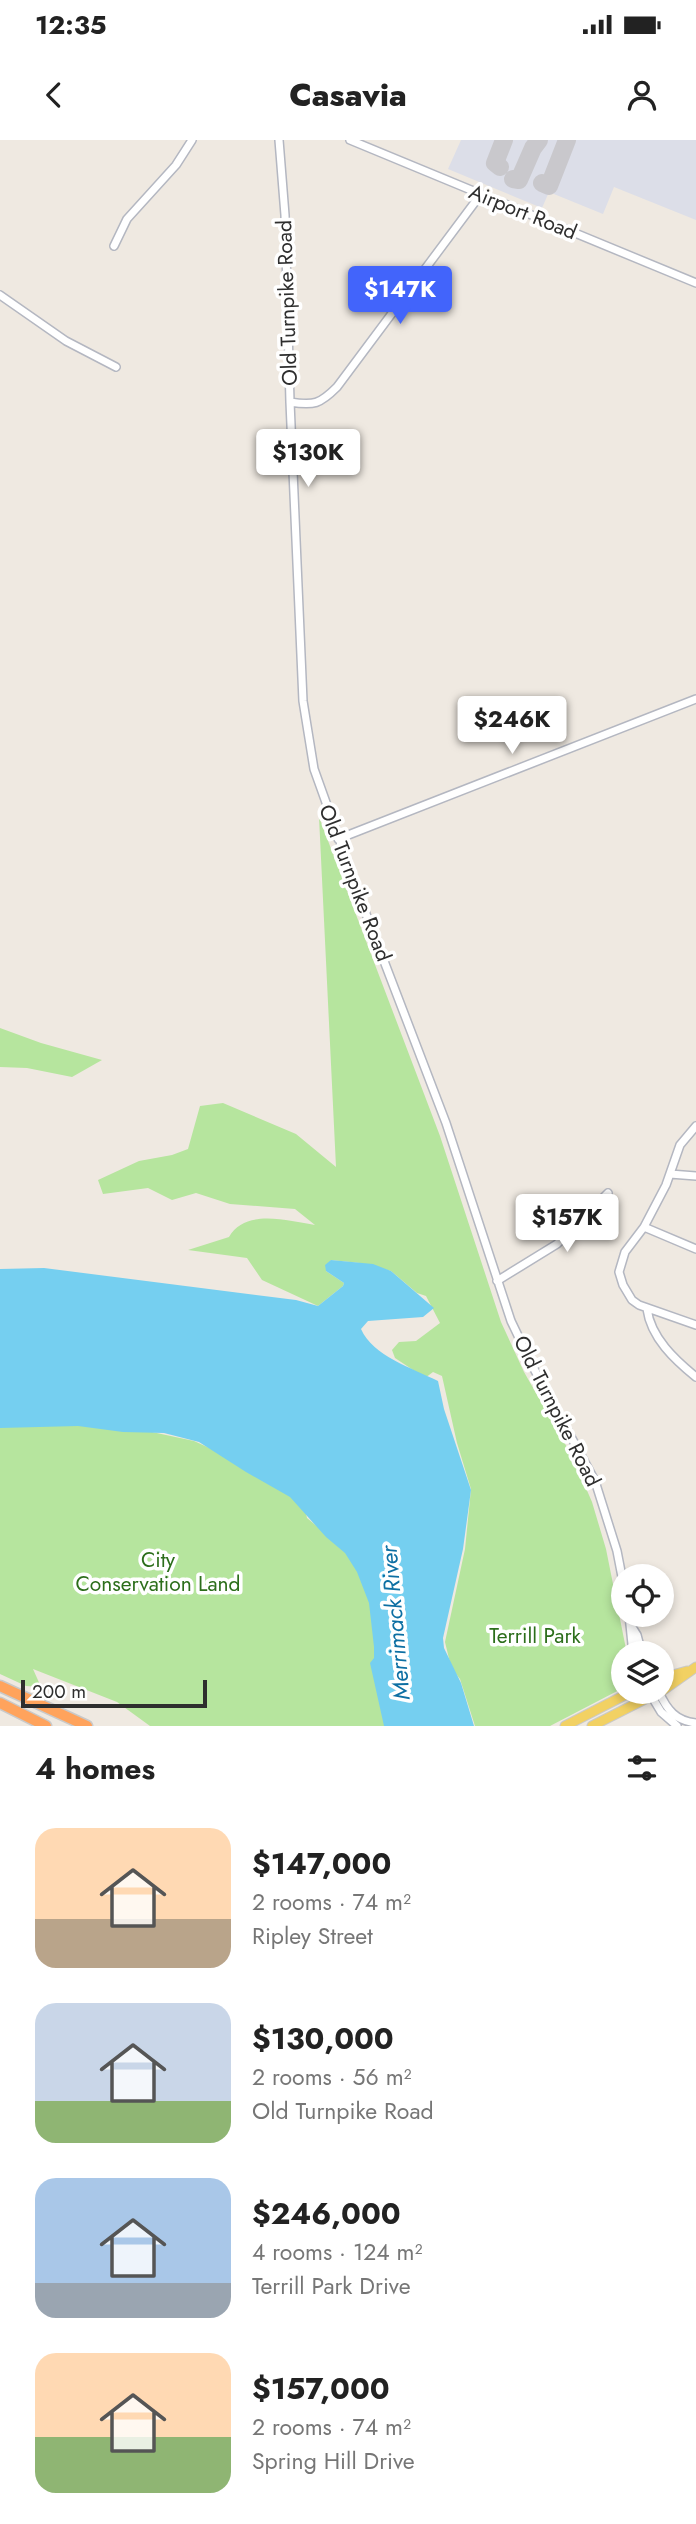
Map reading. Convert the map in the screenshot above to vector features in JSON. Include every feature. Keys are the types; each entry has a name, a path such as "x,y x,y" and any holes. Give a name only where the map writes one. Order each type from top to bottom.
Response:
{"highway":[{"path":"0,1686 86,1725"},
{"path":"0,1703 46,1726"}],"main road":[{"path":"674,1674 694,1668"},
{"path":"674,1681 694,1668"},
{"path":"565,1726 611,1702"},
{"path":"592,1726 635,1704"}],"street":[{"path":"114,247 127,219 176,165 192,140"},
{"name":"Old Turnpike Road","path":"279,140 285,215 303,701 314,769 446,1123 511,1321 595,1481 619,1564"},
{"name":"Airport Road","path":"350,140 696,283"},
{"path":"290,402 314,404 337,387 481,194"},
{"path":"0,295 66,341 117,367"},
{"path":"338,839 696,699"},
{"path":"696,1126 680,1145 670,1174 644,1227 625,1252 619,1272 632,1300 647,1309 696,1325"},
{"path":"670,1174 696,1176"},
{"path":"498,1281 557,1244 608,1194"},
{"path":"644,1227 696,1249"},
{"path":"647,1309 649,1323 676,1363 696,1377"},
{"path":"632,1627 633,1641"},
{"path":"632,1627 639,1641"},
{"path":"660,1704 665,1718 677,1726"},
{"path":"664,1704 675,1716 696,1723"}],"shaded area":[{"path":"461,140 696,140 696,220 614,187 603,214 549,192 542,208 448,169"}],"green space":[{"name":"Terrill Park","path":"319,817 440,1136 501,1322 524,1372 572,1456 592,1502 606,1549 611,1574 611,1627 622,1627 624,1641 611,1641 611,1694 550,1726 475,1726 460,1679 451,1667 445,1642 465,1549 471,1489 457,1443 442,1376 433,1372 425,1378 395,1358 392,1350 399,1342 416,1341 440,1323 426,1296 417,1293 391,1271 360,1263 331,1260 326,1271 344,1283 318,1306 262,1280 247,1258 188,1250 229,1237 245,1222 256,1219 280,1219 315,1225 295,1209 230,1204 196,1193 172,1200 148,1188 103,1194 98,1180 139,1161 188,1149 200,1106 223,1103 296,1134 336,1167"},
{"path":"0,1028 102,1060 72,1077 27,1068 0,1067"},
{"name":"City Conservation Land","path":"0,1425 124,1426 194,1441 258,1470 305,1508 307,1518 343,1548 369,1584 376,1633 374,1675 385,1726 150,1726 117,1702 33,1669 41,1687 26,1686 0,1674"}],"water":[{"name":"Merrimack River","path":"331,1260 373,1264 391,1271 434,1308 423,1317 368,1321 361,1329 374,1347 384,1354 438,1381 444,1409 471,1490 463,1549 443,1638 444,1648 461,1683 474,1726 384,1726 370,1663 374,1658 374,1647 369,1603 357,1572 345,1553 326,1537 290,1497 199,1442 164,1433 123,1432 78,1426 0,1428 0,1269 44,1268 296,1300 318,1306 344,1283 326,1271 325,1265"}],"taxiway":[{"path":"500,167 495,163 504,140"},
{"path":"513,179 519,180 539,140"},
{"path":"542,183 549,186 567,140"}]}
